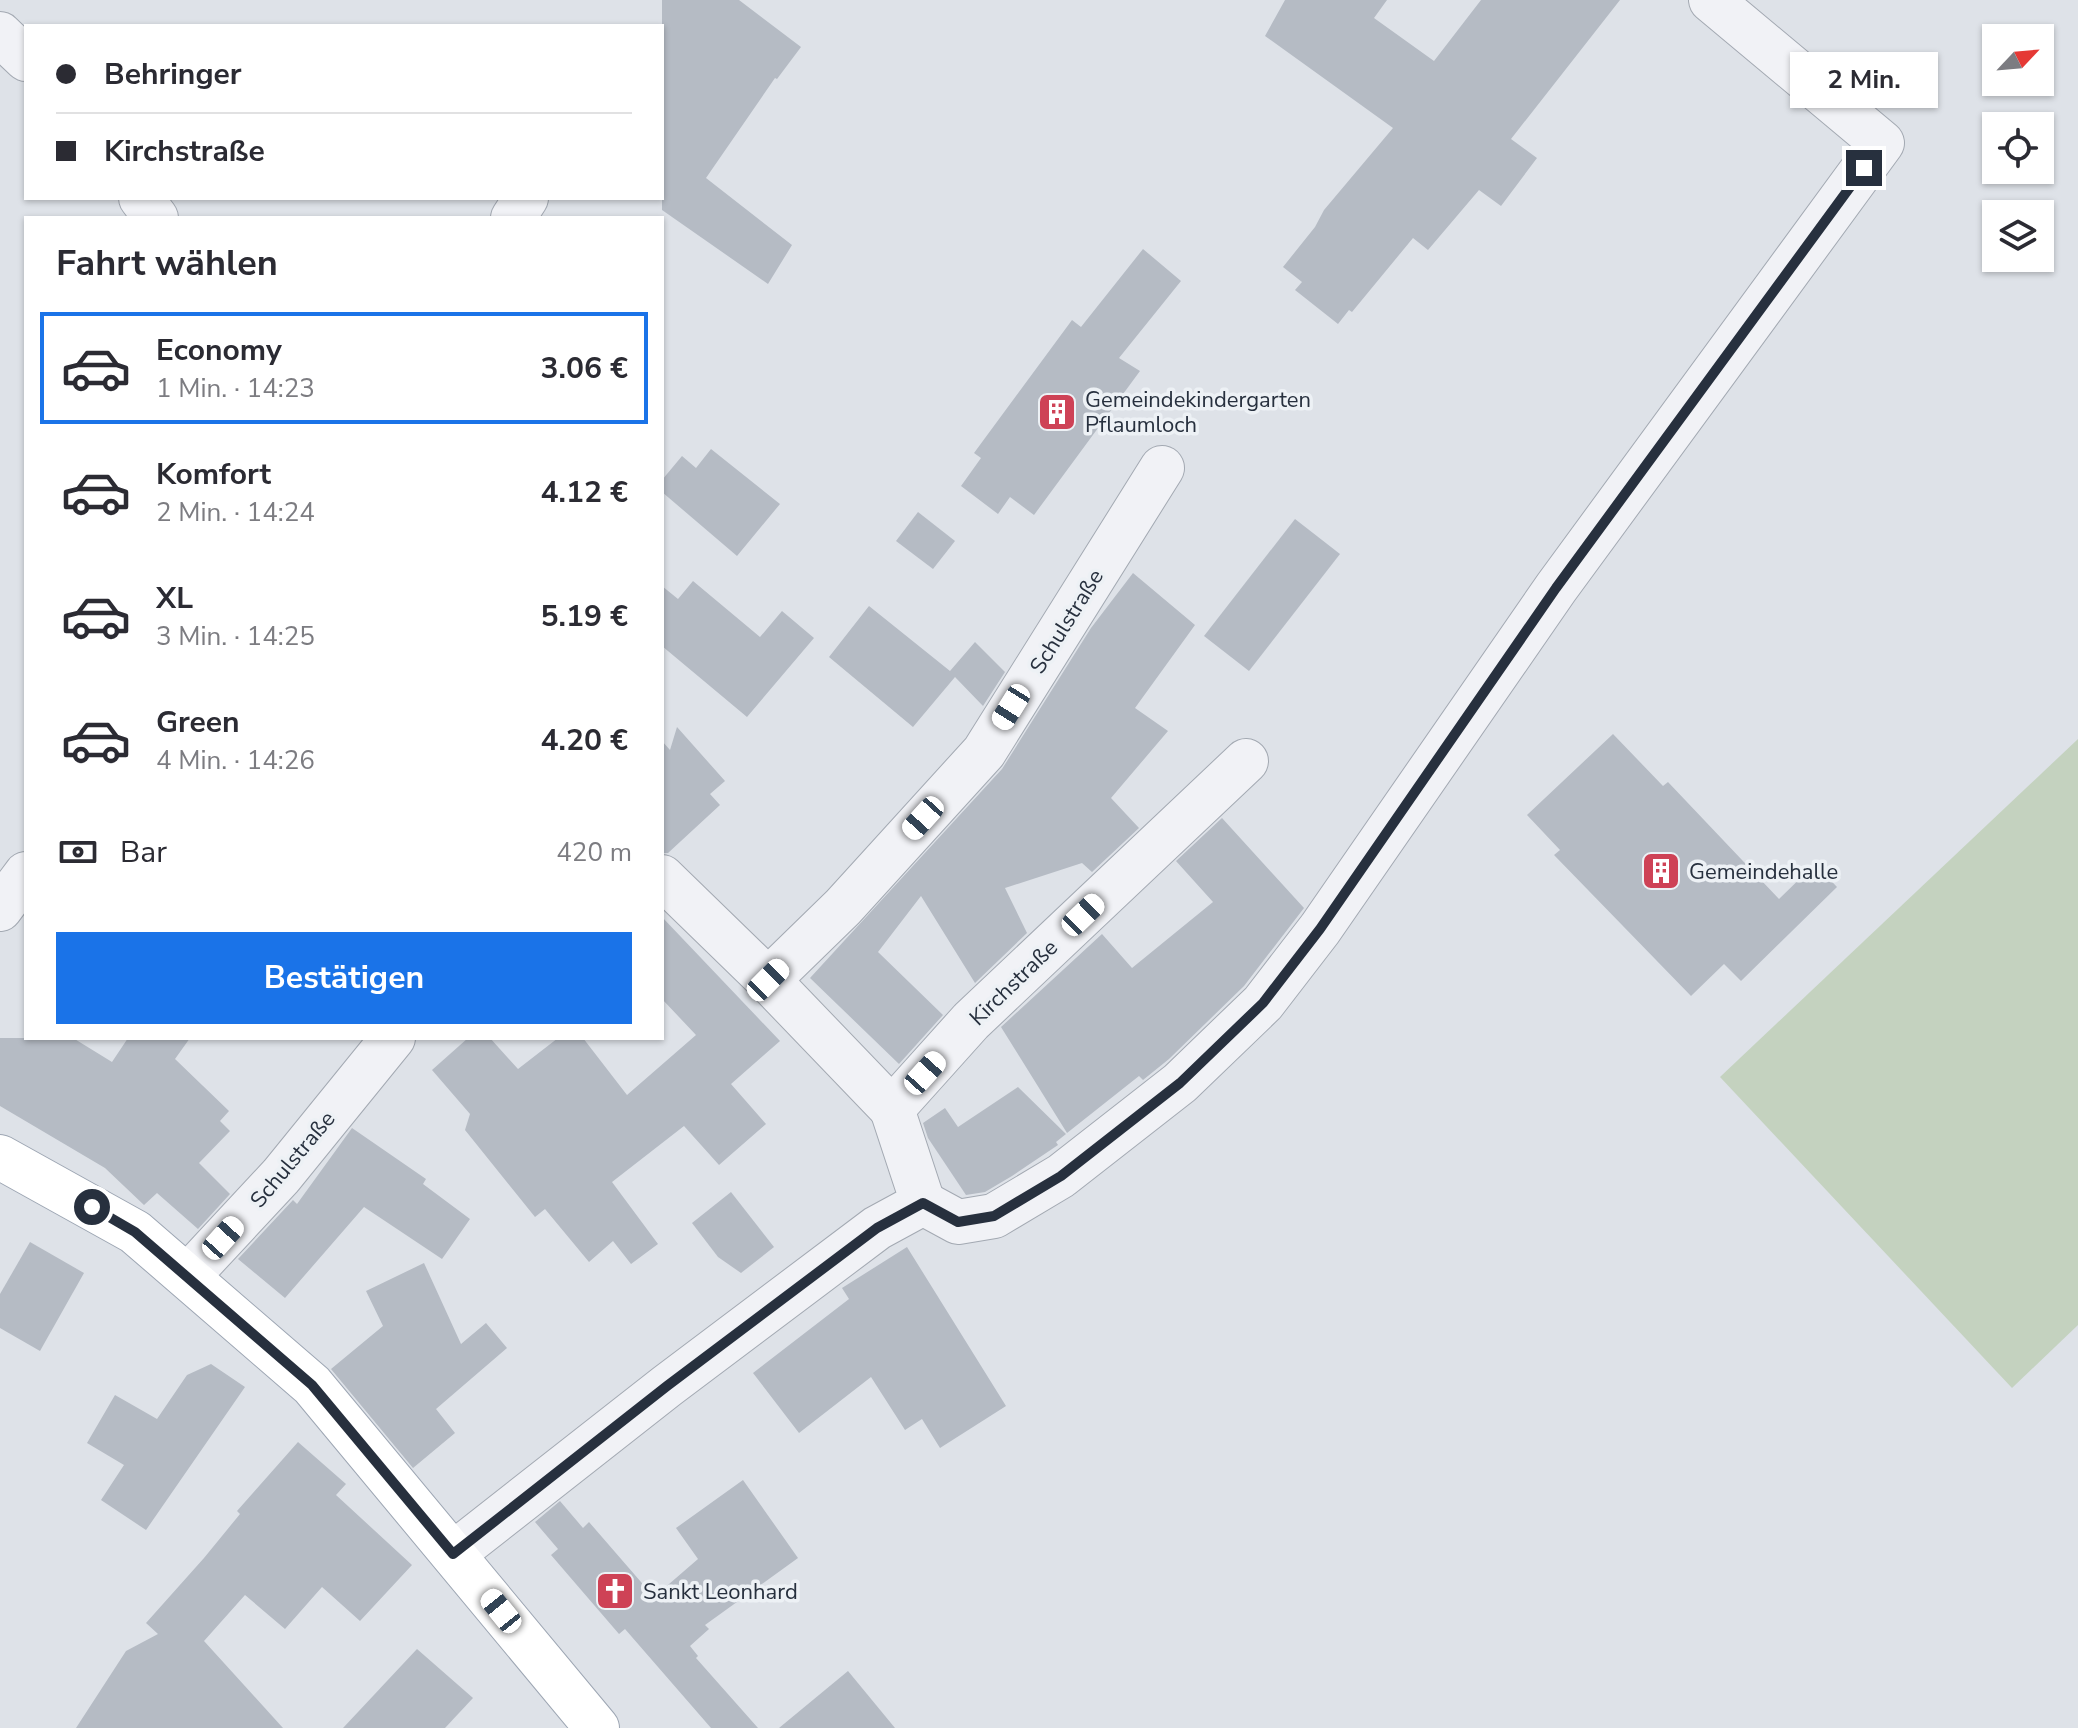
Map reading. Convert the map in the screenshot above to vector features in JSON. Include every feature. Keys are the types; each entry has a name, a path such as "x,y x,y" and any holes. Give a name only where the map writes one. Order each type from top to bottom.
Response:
{"main road":[{"path":"0,1157 135,1232 312,1385 597,1728"}],"street":[{"path":"665,883 768,980 892,1109 923,1203 958,1222 994,1216 1061,1176 1180,1083 1263,1003 1320,929 1556,588 1882,143 1711,0"},
{"path":"0,34 24,57"},
{"name":"Schulstraße","path":"768,980 843,907 984,752 1162,468"},
{"name":"Kirchstraße","path":"892,1109 971,1021 1246,761"},
{"path":"0,909 24,877"},
{"name":"Schulstraße","path":"188,1276 281,1176 391,1040"},
{"path":"453,1554 667,1386 877,1228 923,1203"}],"green space":[{"path":"2078,739 2078,1325 2012,1388 1720,1077"}],"building":[{"path":"662,0 739,0 801,47 775,78 706,178 792,245 768,284 662,210"},
{"path":"1285,0 1387,0 1374,18 1434,61 1481,0 1620,0 1511,139 1537,158 1501,206 1479,190 1428,250 1413,238 1352,312 1349,310 1338,324 1295,290 1302,282 1283,267 1315,227 1324,210 1393,128 1265,36"},
{"name":"Gemeindekindergarten Pflaumloch","path":"1143,249 1181,281 1119,358 1140,371 1034,515 1010,497 998,514 961,486 981,458 974,453 1072,320 1081,327"},
{"path":"711,449 780,504 737,556 664,494 664,478 682,456 696,468"},
{"path":"918,512 955,541 933,569 896,541"},
{"path":"1295,519 1340,554 1249,671 1204,636"},
{"path":"1133,573 1195,625 1135,708 1168,731 1111,798 1139,828 1092,872 1082,863 1005,888 1027,933 975,983 921,896 878,952 943,1015 899,1064 810,978 1002,769 1091,628"},
{"path":"693,581 760,637 782,611 814,638 747,717 664,648 664,588 678,599"},
{"path":"869,606 950,671 975,642 1005,672 983,706 955,677 913,727 829,657"},
{"path":"677,727 725,781 710,794 720,805 668,853 664,853 664,743 670,750"},
{"name":"Gemeindehalle","path":"1613,734 1663,786 1668,782 1779,899 1815,864 1837,887 1741,981 1724,964 1691,996 1554,855 1560,850 1527,815"},
{"path":"1222,818 1304,908 1244,986 1169,1059 1143,1080 1139,1076 1067,1133 1001,1027 1102,934 1132,968 1213,902 1176,861"},
{"path":"664,919 780,1041 731,1084 766,1124 719,1165 684,1126 612,1182 658,1244 631,1264 613,1241 589,1262 545,1209 535,1217 465,1130 470,1114 432,1070 466,1040 492,1040 518,1069 555,1040 585,1040 627,1095 696,1035 664,1001"},
{"path":"0,1038 76,1040 112,1062 127,1040 189,1040 175,1059 229,1111 220,1121 230,1131 199,1163 230,1194 198,1229 157,1193 144,1205 105,1168 0,1106"},
{"path":"1018,1087 1066,1134 1056,1142 1058,1145 1012,1176 985,1192 966,1195 928,1138 923,1123 945,1108 958,1127"},
{"path":"352,1128 426,1179 423,1184 470,1219 442,1259 364,1207 285,1298 238,1259 293,1200 297,1204"},
{"path":"731,1192 774,1247 741,1273 718,1257 692,1223"},
{"path":"30,1242 84,1273 40,1351 0,1328 0,1294"},
{"path":"907,1247 1006,1406 940,1448 922,1419 905,1430 871,1377 799,1433 753,1373 849,1299 842,1288"},
{"path":"424,1263 461,1344 486,1323 507,1348 436,1409 455,1433 413,1468 331,1369 383,1326 366,1291"},
{"path":"211,1364 245,1387 146,1530 101,1500 124,1465 87,1443 115,1395 157,1419 187,1375"},
{"path":"298,1442 346,1484 336,1495 412,1565 360,1621 322,1587 285,1629 245,1595 204,1641 283,1728 76,1728 126,1651 158,1634 146,1623 204,1558 240,1514 237,1511"},
{"path":"743,1480 798,1558 705,1625 709,1629 690,1646 698,1656 696,1658 758,1728 711,1728 625,1629 619,1634 551,1555 558,1549 535,1522 560,1501 583,1528 589,1522 654,1597 698,1559 676,1528"},
{"path":"417,1649 473,1698 445,1728 343,1728"},
{"path":"848,1671 895,1728 779,1728"}],"place":[{"name":"Gemeindekindergarten Pflaumloch","path":"1057,412"},
{"name":"Gemeindehalle","path":"1661,871"},
{"name":"Sankt Leonhard","path":"615,1591"}],"route":[{"path":"92,1207 135,1232 312,1385 453,1554 667,1386 877,1228 923,1203 958,1222 994,1216 1061,1176 1180,1083 1263,1003 1320,929 1556,588 1864,168"}]}
